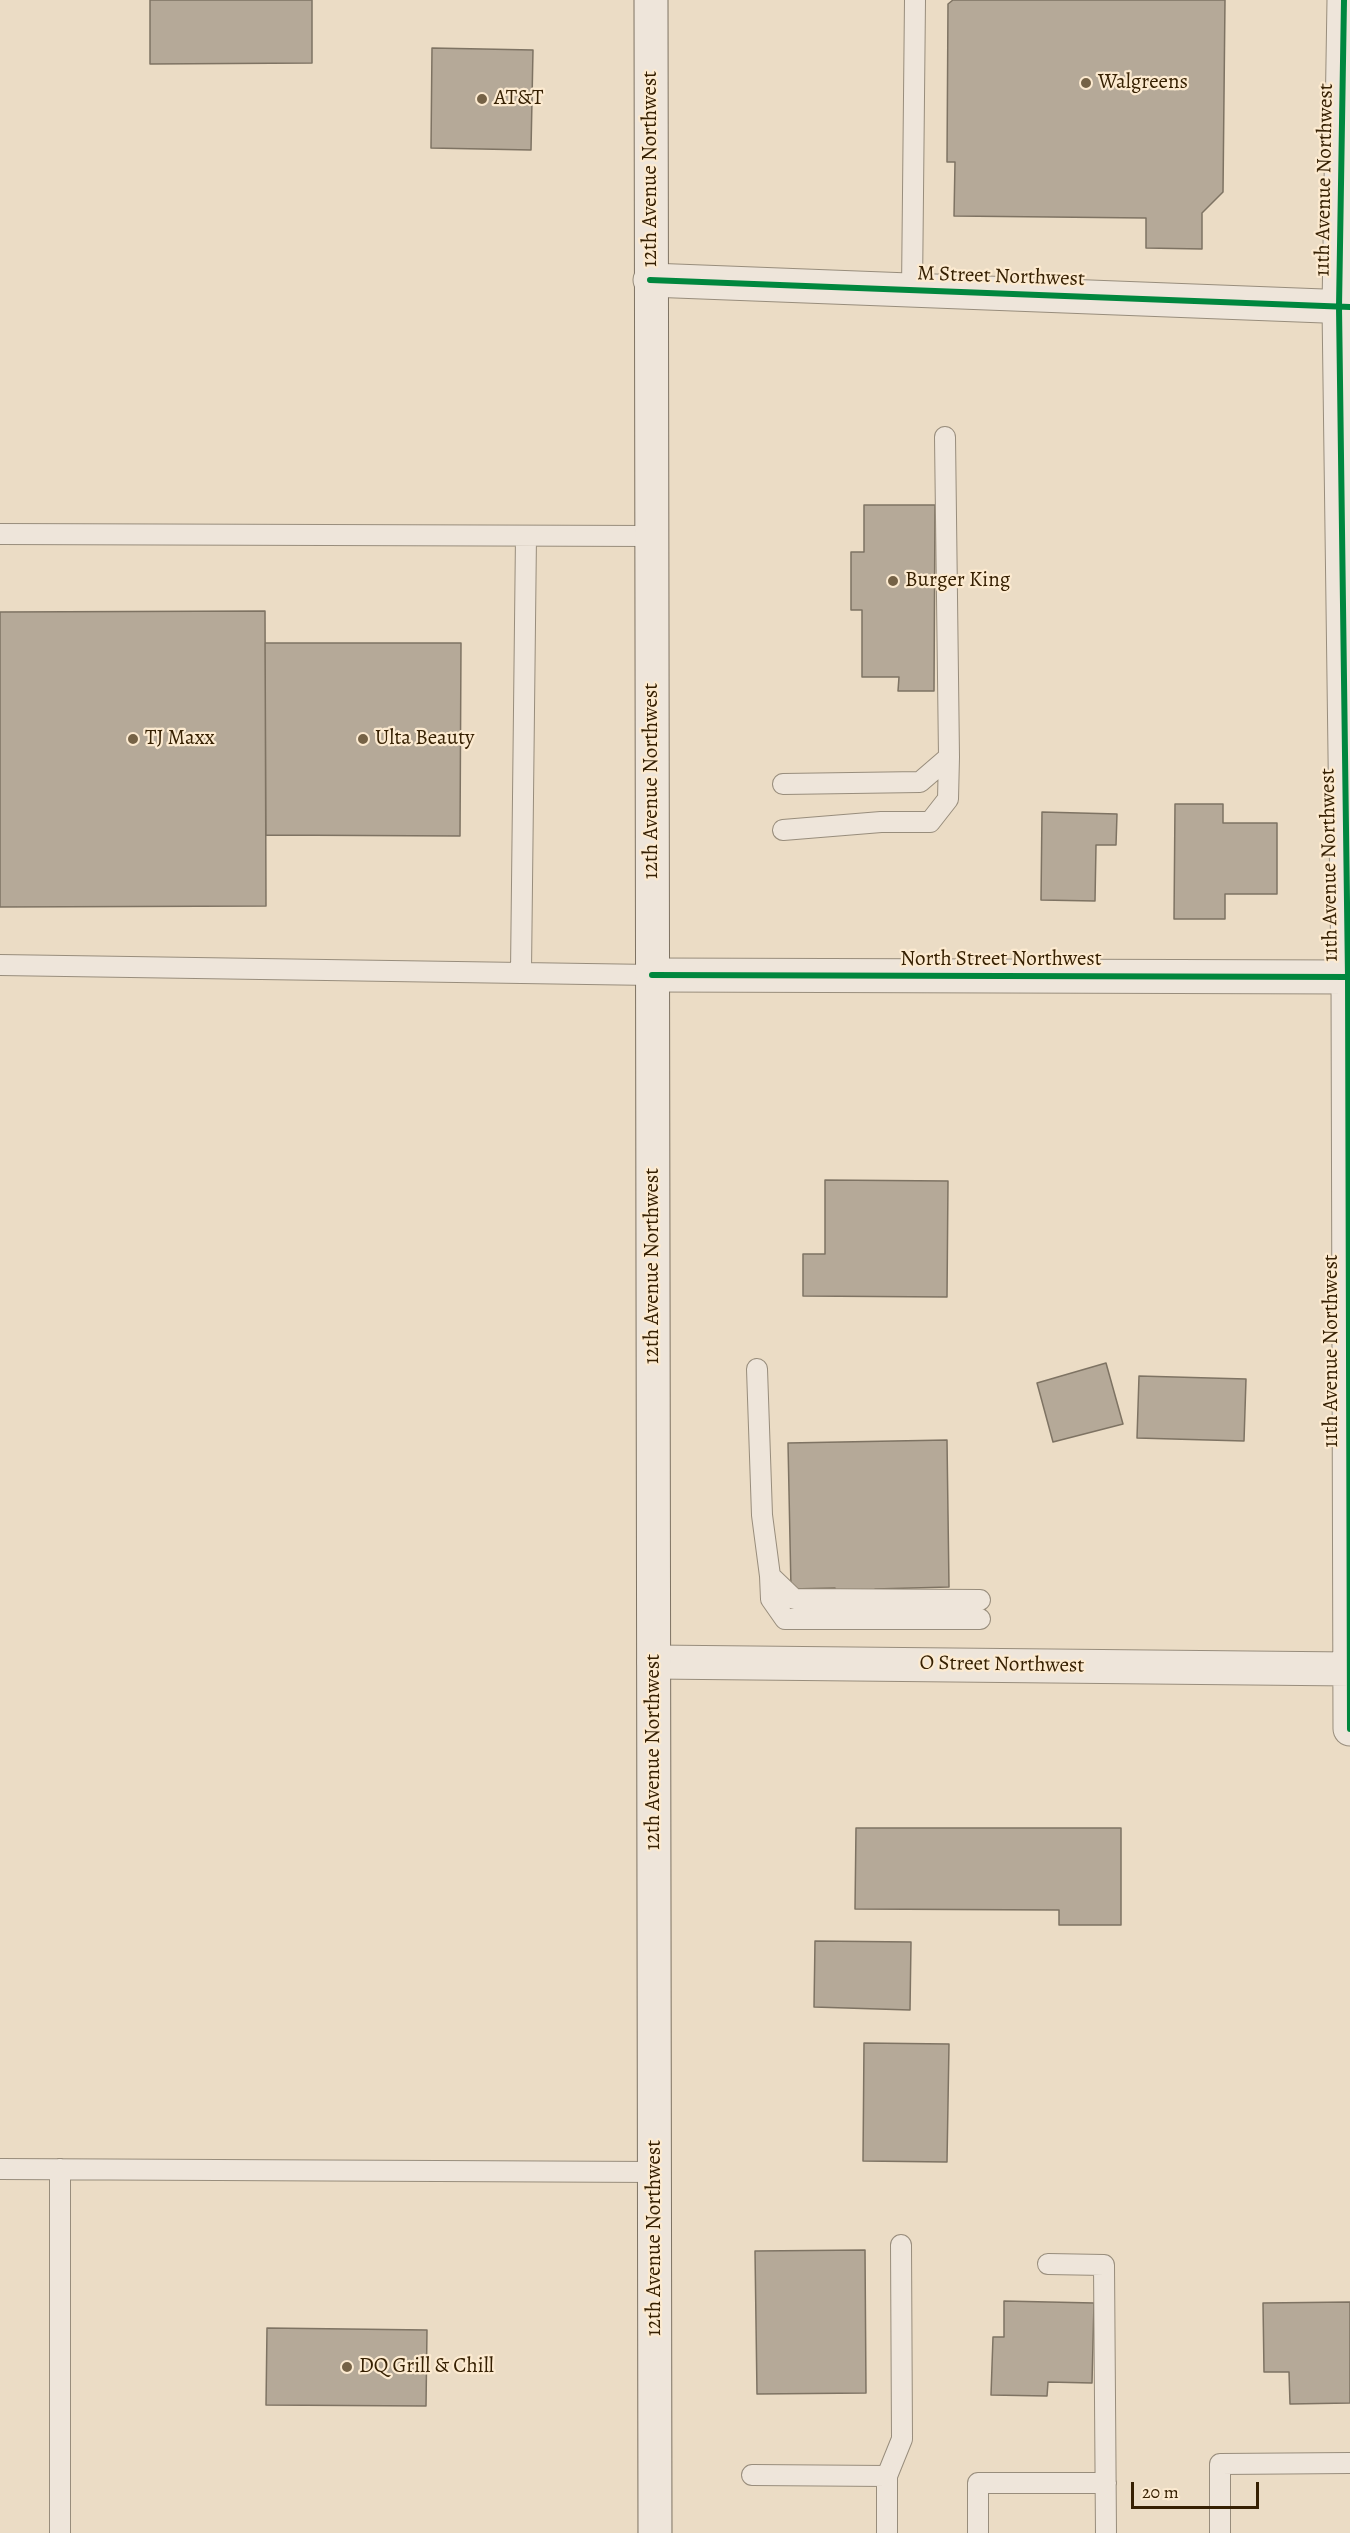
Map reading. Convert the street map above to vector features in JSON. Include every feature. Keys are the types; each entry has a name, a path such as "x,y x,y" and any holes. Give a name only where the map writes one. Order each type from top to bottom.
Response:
{"street":[{"name":"12th Avenue Northwest","path":"651,0 655,2533"},
{"name":"11th Avenue Northwest","path":"1344,0 1350,1729"},
{"name":"M Street Northwest","path":"650,280 1345,307"},
{"name":"North Street Northwest","path":"652,975 1349,977"},
{"name":"O Street Northwest","path":"654,1662 1350,1669"}],"lane":[{"path":"912,290 915,0"},
{"path":"783,830 881,822 930,822 948,799 945,437"},
{"path":"0,534 651,536"},
{"path":"521,971 526,536"},
{"path":"783,784 920,782 949,757"},
{"path":"0,965 521,971 652,975"},
{"path":"757,1369 762,1515 770,1576 794,1599 980,1610"},
{"path":"0,2169 654,2172"},
{"path":"60,2169 60,2533"},
{"path":"887,2533 888,2476 902,2439 901,2245"},
{"path":"1048,2264 1104,2265 1106,2533"},
{"path":"1220,2533 1220,2464 1350,2463"},
{"path":"752,2475 888,2476"},
{"path":"978,2533 978,2483 1106,2483"}],"building":[{"path":"150,0 312,0 312,63 150,64"},
{"name":"Walgreens","path":"953,0 1225,0 1223,192 1202,213 1202,249 1146,248 1146,218 954,216 955,162 947,162 948,4"},
{"name":"AT&T","path":"432,48 533,50 531,150 431,148"},
{"name":"Burger King","path":"864,505 935,505 934,691 898,691 899,677 862,677 862,610 851,610 851,552 864,552"},
{"name":"TJ Maxx","path":"265,611 266,906 0,907 0,612"},
{"name":"Ulta Beauty","path":"265,643 461,643 460,836 266,835"},
{"path":"1175,804 1223,804 1223,823 1277,823 1277,894 1225,894 1225,919 1174,919"},
{"path":"1042,812 1117,814 1116,845 1096,845 1095,901 1041,900"},
{"path":"825,1180 948,1181 947,1297 803,1296 803,1254 825,1254"},
{"path":"1106,1363 1123,1424 1053,1442 1037,1383"},
{"path":"1139,1376 1246,1379 1244,1441 1137,1438"},
{"path":"947,1440 949,1587 875,1589 876,1624 836,1625 835,1588 791,1589 788,1443"},
{"path":"856,1828 1121,1828 1121,1925 1059,1925 1059,1910 855,1909"},
{"path":"815,1941 911,1942 910,2010 814,2007"},
{"path":"864,2043 949,2044 947,2162 863,2161"},
{"path":"865,2250 866,2393 757,2394 755,2251"},
{"path":"1004,2301 1094,2303 1092,2383 1048,2382 1047,2396 991,2395 993,2337 1004,2337"},
{"path":"1350,2302 1350,2403 1290,2404 1289,2372 1264,2372 1263,2303"},
{"name":"DQ Grill & Chill","path":"267,2328 427,2330 426,2406 266,2405"}],"cycle path":[{"path":"1344,0 1339,307 1348,977 1350,1729"},
{"path":"650,280 1350,307"},
{"path":"652,975 1350,977"}],"place":[{"name":"Walgreens","path":"1086,83"},
{"name":"AT&T","path":"482,99"},
{"name":"Burger King","path":"893,581"},
{"name":"TJ Maxx","path":"133,739"},
{"name":"Ulta Beauty","path":"363,739"},
{"name":"DQ Grill & Chill","path":"347,2367"}]}
